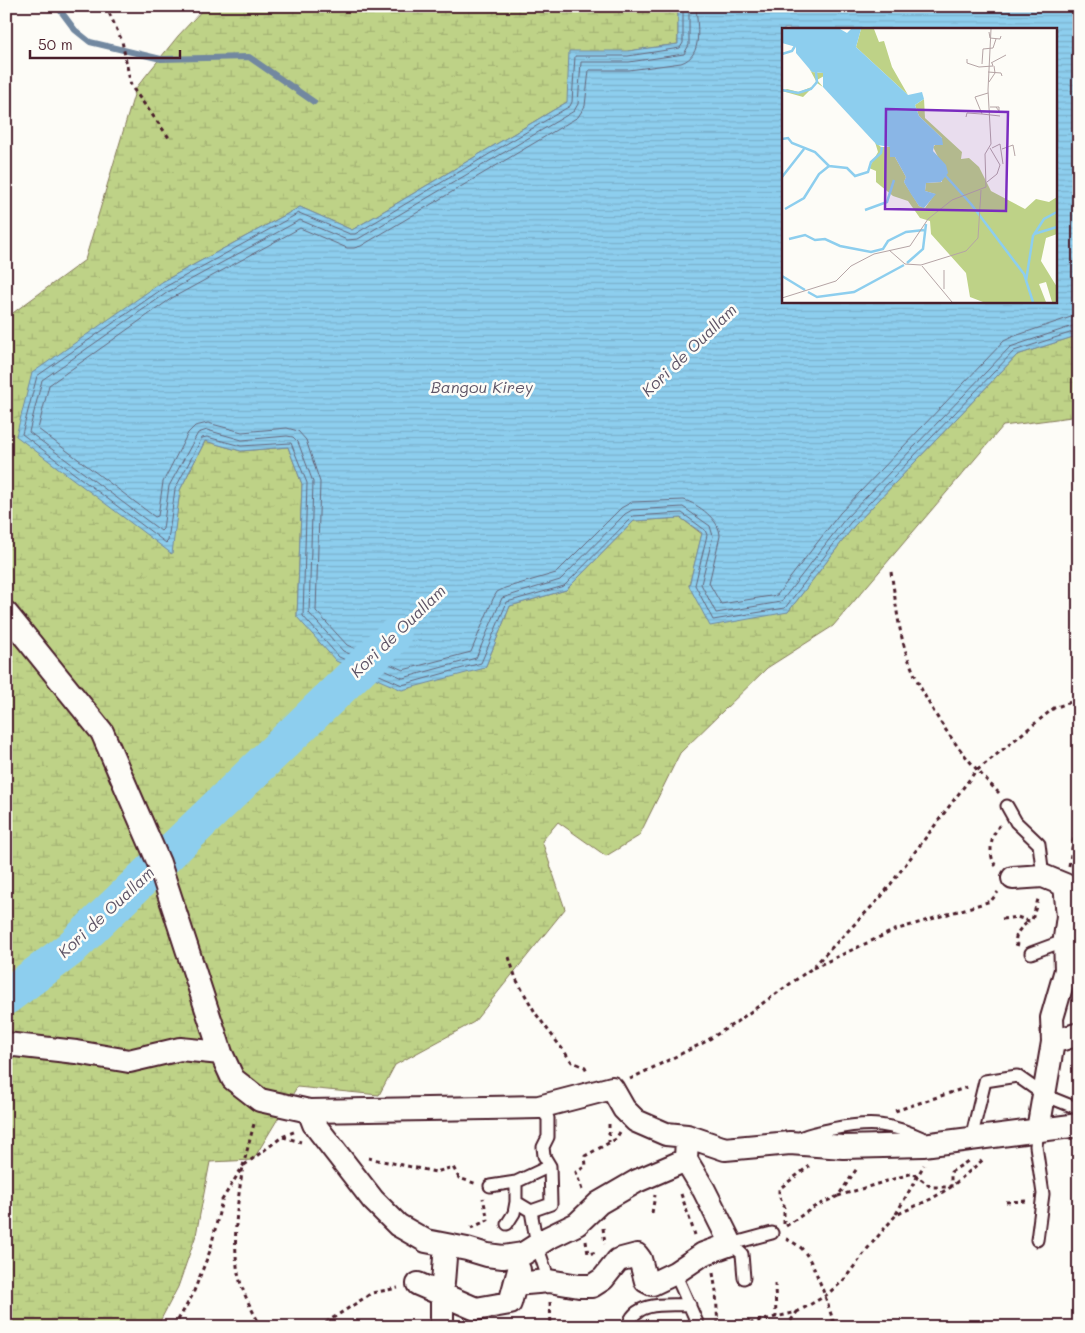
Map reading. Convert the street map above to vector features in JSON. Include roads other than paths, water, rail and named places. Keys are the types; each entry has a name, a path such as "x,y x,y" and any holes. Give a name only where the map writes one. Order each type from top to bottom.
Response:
{"street":[{"path":"6,613 102,732 159,863 221,1053 233,1079 260,1100 309,1111 539,1107 605,1090 636,1121 666,1134 687,1136 725,1149 790,1143 843,1147 986,1141 1038,1130 1079,1125"},
{"path":"1013,878 1044,876 1072,880 1068,916 1072,936 1066,970 1052,1018 1053,1042 1038,1130"},
{"path":"1053,1042 1079,1034"},
{"path":"6,1044 76,1052 129,1061 180,1049 221,1053"},
{"path":"309,1111 314,1124 373,1200 398,1225 426,1241 487,1255 503,1257 530,1250 548,1238 576,1224 599,1203 637,1181 686,1160"},
{"path":"515,1284 549,1281 579,1286 592,1286 603,1279 618,1260 637,1255 640,1259 646,1281 652,1284 675,1273 703,1254 731,1244 704,1190 686,1160 687,1136"},
{"path":"442,1327 442,1294 446,1245"},
{"path":"418,1284 476,1309 510,1303 515,1284 530,1250"}],"lane":[{"path":"1007,806 1016,822 1039,844 1044,876"},
{"path":"1031,953 1072,936"},
{"path":"986,1141 985,1081 1017,1076 1044,1095 1079,1109"},
{"path":"531,1211 551,1204 550,1166 544,1156 543,1147 548,1137 548,1118 539,1107"},
{"path":"790,1143 806,1135 856,1124 886,1124 908,1131 936,1144"},
{"path":"1037,1240 1043,1194 1036,1146 1038,1130"},
{"path":"486,1186 516,1182 550,1166"},
{"path":"507,1224 514,1213 516,1182"},
{"path":"516,1202 531,1211"},
{"path":"531,1211 530,1250 549,1281"},
{"path":"731,1244 772,1233"},
{"path":"731,1244 742,1254 744,1278"},
{"path":"675,1273 699,1327"},
{"path":"628,1327 635,1313 642,1309 663,1304 690,1305"}],"water":[{"name":"Bangou Kirey","path":"678,6 1079,6 1079,335 1017,355 854,526 788,612 710,626 689,586 702,533 681,518 634,521 566,590 510,606 485,668 402,690 336,661 297,617 302,484 288,447 241,451 205,441 180,490 172,554 16,436 32,373 162,282 300,207 352,230 567,102 569,51 628,51 678,44"}],"waterway":[{"path":"57,6 75,30 90,42 161,59 249,57 314,102"},
{"name":"Kori de Ouallam","path":"6,997 70,949 393,637"}]}
